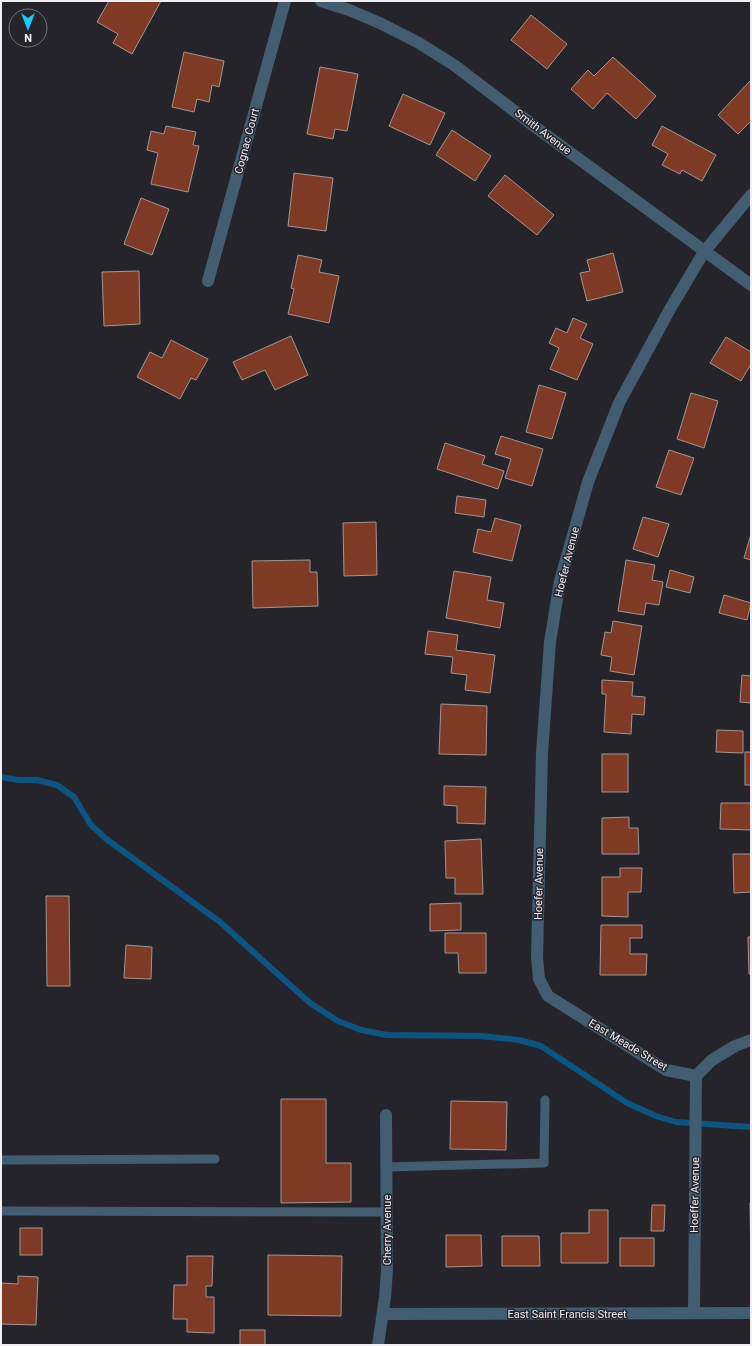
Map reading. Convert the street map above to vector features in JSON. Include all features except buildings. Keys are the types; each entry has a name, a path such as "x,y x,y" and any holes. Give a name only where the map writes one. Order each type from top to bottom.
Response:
{"street":[{"name":"Cognac Court","path":"208,281 285,1"},
{"name":"Smith Avenue","path":"321,1 349,10 382,24 419,43 454,65 751,286"},
{"name":"Hoefer Avenue","path":"548,996 539,979 537,957 542,753 550,642 560,581 588,482 619,403 670,309 704,252 751,195"},
{"name":"East Meade Street","path":"548,996 666,1070 696,1076"},
{"path":"696,1076 712,1060 735,1046 751,1040"},
{"name":"Hoeffer Avenue","path":"694,1313 696,1076"},
{"name":"Cherry Avenue","path":"378,1345 383,1314 387,1270 386,1115"},
{"name":"East Saint Francis Street","path":"383,1314 751,1314"}],"lane":[{"path":"387,1167 544,1163 545,1100"},
{"path":"1,1160 215,1159"},
{"path":"1,1210 387,1212"}],"waterway":[{"path":"1,777 18,780 37,780 57,785 74,797 91,825 105,838 220,922 310,1003 338,1021 361,1030 387,1035 481,1036 519,1040 541,1046 627,1103 656,1116 676,1122 751,1127"}]}
